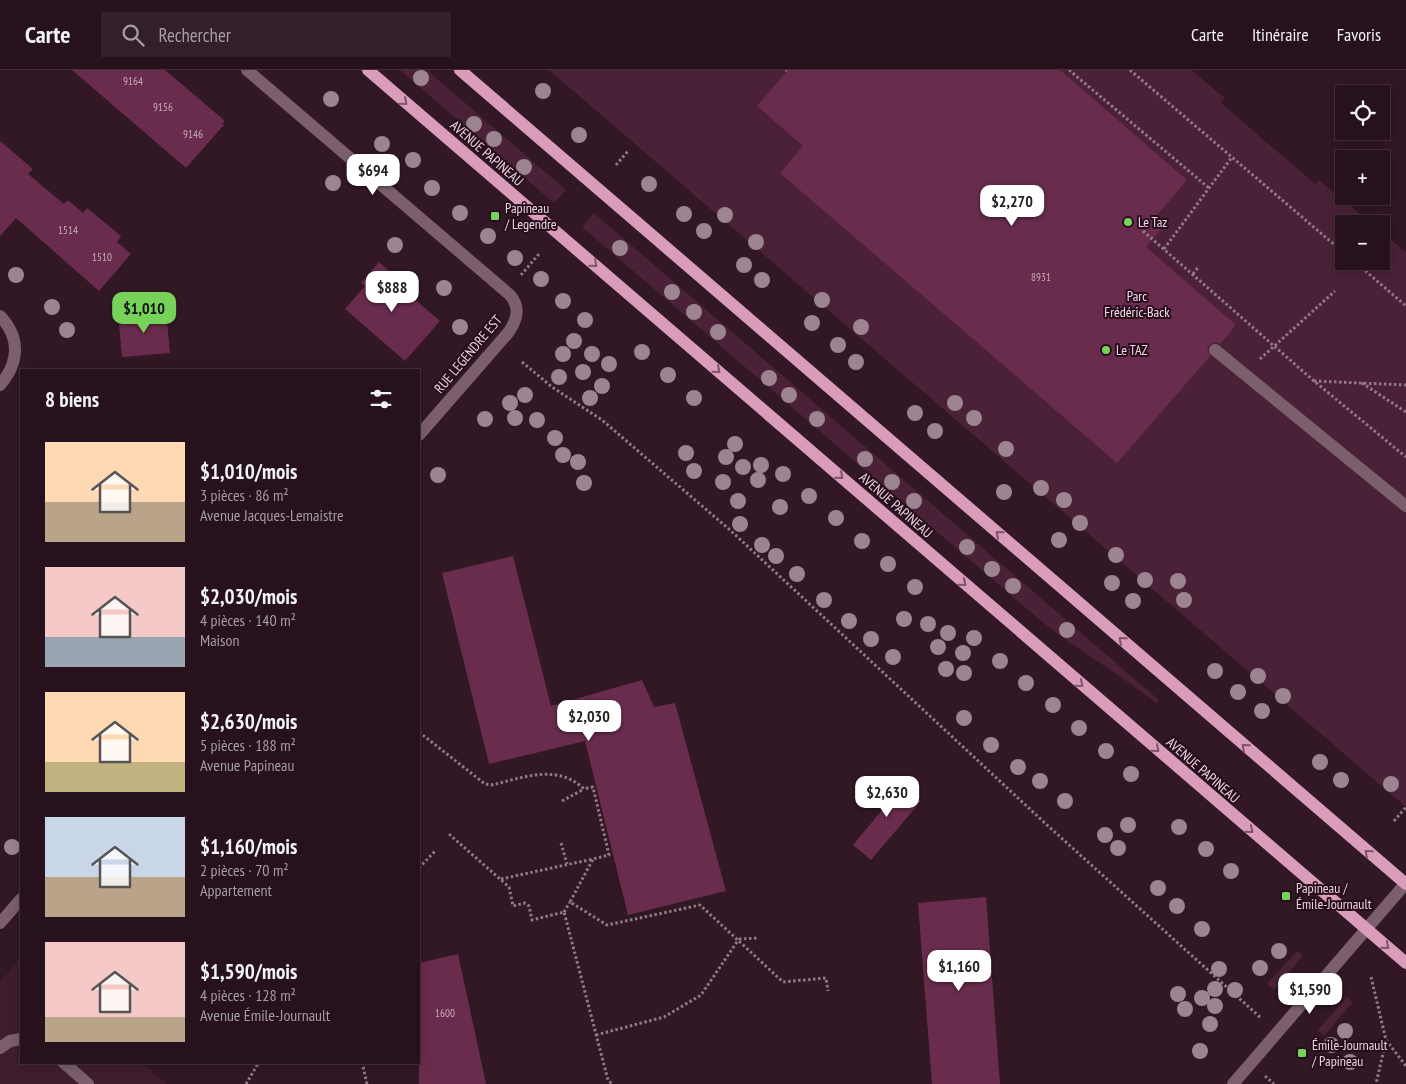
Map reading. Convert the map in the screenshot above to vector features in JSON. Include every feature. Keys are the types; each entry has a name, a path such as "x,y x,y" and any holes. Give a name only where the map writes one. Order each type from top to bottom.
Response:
{"main road":[{"name":"AVENUE PAPINEAU","path":"368,70 1212,799 1406,963"},
{"path":"460,70 1406,884"}],"street":[{"name":"RUE LEGENDRE EST","path":"247,70 510,295 517,304 518,313 508,333 420,434"},
{"path":"0,316 12,331 16,348 14,365 0,385"},
{"path":"1215,350 1406,506"},
{"path":"1232,1084 1406,884"},
{"path":"0,923 20,900"},
{"path":"0,1048 10,1041 20,1039"},
{"path":"65,1064 88,1084"}],"path":[{"path":"1069,70 1208,188"},
{"path":"1130,70 1335,245"},
{"path":"616,165 628,151"},
{"path":"1164,249 1232,157"},
{"path":"1143,231 1314,381 1406,457"},
{"path":"521,275 539,254"},
{"path":"1192,274 1199,266"},
{"path":"1364,270 1406,306"},
{"path":"1254,366 1274,345 1335,291"},
{"path":"522,362 552,387 602,420 722,523 1040,818 1229,987 1253,1011"},
{"path":"1314,381 1406,385"},
{"path":"1362,383 1406,412"},
{"path":"420,733 486,784 491,785 555,773 572,780 584,789"},
{"path":"501,879 609,855 593,787 584,789 562,801"},
{"path":"1394,821 1406,807"},
{"path":"449,834 509,887 513,906 525,903 529,906 532,920 564,912 593,859"},
{"path":"561,844 567,864"},
{"path":"420,867 436,850"},
{"path":"570,902 607,925 700,904 783,982 826,978 828,991"},
{"path":"564,912 608,1080 612,1084"},
{"path":"739,939 759,938"},
{"path":"596,1035 664,1017 701,995 739,939"},
{"path":"1371,977 1386,1040 1406,1066"},
{"path":"1376,1084 1386,1040"},
{"path":"246,1084 258,1064"},
{"path":"362,1064 367,1084"}],"shaded area":[{"path":"18,960 20,962 20,1064 142,1064 167,1084 0,1084 0,982"}],"green space":[{"path":"400,70 427,70 566,190 554,203"},
{"name":"Parc Frédéric-Back","path":"549,70 1191,70 1225,98 1221,103 1315,184 1319,180 1335,193 1335,205 1349,205 1361,215 1335,215 1335,270 1390,270 1390,239 1406,252 1406,807"},
{"path":"594,213 1159,700 1156,703 1041,621 582,227"},
{"path":"1297,951 1303,956 1274,990 1267,984"},
{"path":"1347,997 1353,1002 1324,1036 1318,1030"}],"building":[{"path":"72,70 165,70 225,121 222,124 224,125 186,168"},
{"path":"788,70 1060,70 1187,180 1153,220 1162,228 1146,247 1236,325 1220,344 1216,342 1209,345 1207,349 1210,356 1117,463 780,173 803,146 757,106"},
{"path":"0,141 33,169 28,174 64,204 68,200 83,213 87,208 121,236 117,242 131,254 99,291 16,218 0,236"},
{"path":"379,262 407,287 404,290 440,321 405,361 345,309 365,286 361,283"},
{"path":"166,311 170,353 122,357 118,315"},
{"path":"513,556 551,706 642,680 654,707 675,703 726,891 628,915 585,741 489,764 442,573"},
{"path":"893,778 921,801 871,860 853,845 883,809 873,801"},
{"path":"986,897 1000,1084 932,1084 918,903"},
{"path":"458,954 486,1084 419,1084 420,963"}],"place":[{"name":"Papineau / Legendre","path":"495,216"},
{"name":"Le Taz","path":"1128,222"},
{"name":"Le TAZ","path":"1106,350"},
{"name":"Papineau / Émile-Journault","path":"1286,896"},
{"name":"Émile-Journault / Papineau","path":"1302,1053"}]}
